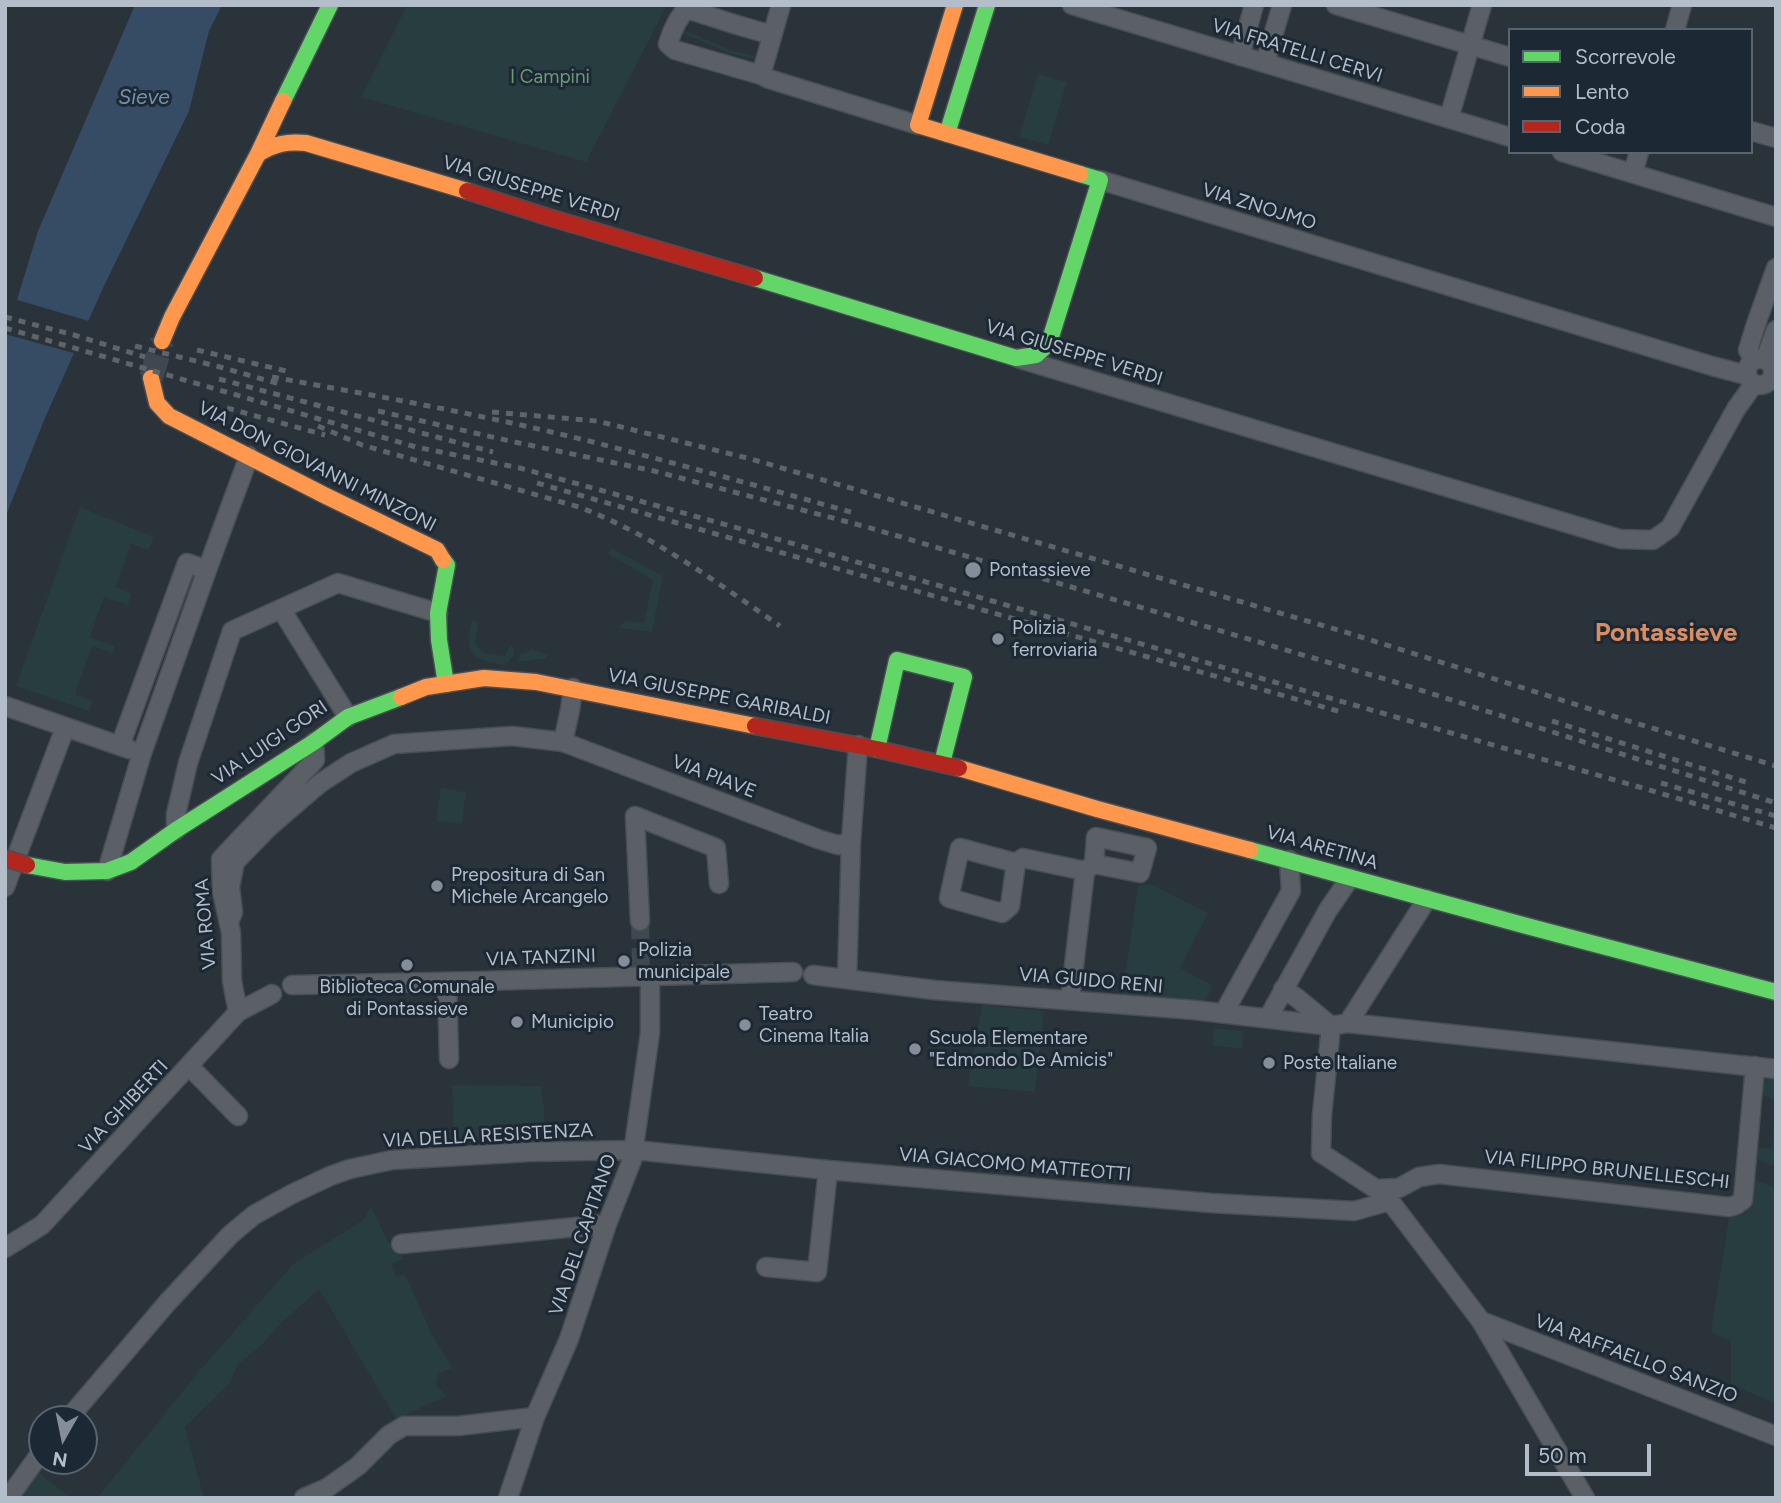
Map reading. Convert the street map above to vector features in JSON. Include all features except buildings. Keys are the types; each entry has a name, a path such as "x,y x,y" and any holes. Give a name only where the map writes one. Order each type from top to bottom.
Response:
{"street":[{"path":"162,341 330,5"},
{"path":"761,75 781,5"},
{"path":"918,125 955,5"},
{"path":"947,134 987,5"},
{"name":"VIA FRATELLI CERVI","path":"1072,5 1508,135"},
{"path":"1240,56 1254,5"},
{"path":"1265,63 1282,5"},
{"path":"1336,5 1508,56"},
{"path":"1449,118 1482,5"},
{"path":"1676,28 1682,5"},
{"name":"VIA ZNOJMO","path":"772,35 687,9 681,14 668,44 675,50 947,134 1712,366 1764,373"},
{"path":"293,82 289,110 292,122 306,143"},
{"path":"1753,132 1776,138"},
{"name":"VIA GIUSEPPE VERDI","path":"258,153 273,144 286,141 306,143 1620,539 1653,540 1670,528 1731,417 1764,373 1776,330"},
{"path":"1569,154 1776,217"},
{"path":"1633,173 1638,154"},
{"path":"1059,370 1051,359 1049,343 1100,180"},
{"path":"1764,373 1748,350 1776,268"},
{"path":"1016,358 1036,355 1049,343"},
{"name":"VIA DON GIOVANNI MINZONI","path":"150,378 157,403 169,416 437,550 447,565 438,612 446,684"},
{"path":"107,871 142,753 249,456"},
{"path":"239,483 278,471"},
{"path":"120,746 187,563 207,570"},
{"path":"176,830 176,814 188,763 232,631 338,583 438,612"},
{"path":"281,609 348,717"},
{"path":"877,748 897,660 964,677 942,763"},
{"name":"VIA LUIGI GORI","path":"5,858 65,872 107,871 131,862 348,717 426,687 484,678 573,688"},
{"path":"563,742 573,688"},
{"name":"VIA GIUSEPPE GARIBALDI","path":"573,688 669,710 858,745"},
{"path":"5,706 142,753"},
{"path":"5,887 65,727"},
{"name":"VIA PIAVE","path":"229,922 233,912 230,887 234,862 318,784 351,763 394,744 512,736 563,742 818,839 838,845 851,842"},
{"name":"VIA ROMA","path":"238,1012 232,981 231,933 222,891 222,859 308,769 315,760 314,742"},
{"path":"813,975 848,979 851,842 858,745"},
{"name":"VIA ARETINA","path":"858,745 942,763 1097,809 1776,992"},
{"path":"640,922 635,816 716,848 719,884"},
{"path":"1016,863 1023,858 1090,868 1069,1000"},
{"path":"1226,1013 1291,891 1289,860"},
{"path":"1268,1018 1328,910 1350,878"},
{"path":"1427,899 1340,1024 1322,1115 1321,1153 1383,1195 1480,1321 1586,1498"},
{"name":"VIA TANZINI","path":"292,985 447,982 644,973 793,972"},
{"name":"VIA DEL CAPITANO","path":"508,1498 535,1417 569,1339 635,1150 650,1033 644,973"},
{"name":"VIA GUIDO RENI","path":"848,979 934,990 1340,1024 1776,1069"},
{"path":"447,982 449,1059"},
{"path":"1283,989 1340,1024"},
{"name":"VIA GHIBERTI","path":"5,1248 42,1225 238,1012 272,994"},
{"path":"190,1066 238,1116"},
{"name":"VIA FILIPPO BRUNELLESCHI","path":"1383,1195 1419,1177 1438,1174 1729,1207 1737,1205 1743,1200 1755,1066"},
{"name":"VIA GIACOMO MATTEOTTI","path":"635,1150 828,1170 1211,1203 1354,1211 1383,1195"},
{"name":"VIA DELLA RESISTENZA","path":"80,1405 167,1303 230,1235 254,1215 292,1194 350,1169 392,1160 529,1152 635,1150"},
{"path":"766,1267 817,1272 828,1170"},
{"path":"401,1244 607,1224"},
{"name":"VIA RAFFAELLO SANZIO","path":"1480,1321 1776,1436"},
{"path":"304,1498 327,1488 358,1466 389,1435 404,1426 458,1426 535,1417"},
{"path":"10,1495 28,1470"}],"green space":[{"name":"I Campini","path":"407,5 667,5 586,162 361,97"},
{"path":"684,30 730,50 755,56 754,59 729,53 683,33"},
{"path":"1038,74 1067,82 1048,145 1019,137"},
{"path":"80,507 154,537 149,550 131,544 116,587 132,594 128,605 104,597 90,637 115,646 113,653 92,646 75,694 93,701 89,711 16,686"},
{"path":"611,548 663,576 652,632 619,628 624,621 644,623 653,580 608,554"},
{"path":"472,620 478,623 475,643 483,653 504,656 511,645 513,656 506,665 485,661 473,654 469,642"},
{"path":"531,649 547,655 546,659 518,661 520,654"},
{"path":"441,788 466,792 462,824 436,821"},
{"path":"1147,884 1208,913 1180,968 1213,986 1205,1002 1195,1005 1122,998 1138,886"},
{"path":"982,1005 1044,1011 1035,1092 968,1086"},
{"path":"1214,1028 1244,1031 1242,1049 1212,1045"},
{"path":"1776,1078 1776,1167 1754,1158 1756,1148 1772,1148 1775,1100 1761,1094 1762,1079"},
{"path":"452,1085 541,1086 545,1142 454,1143"},
{"path":"1751,1178 1776,1188 1776,1404 1731,1384 1731,1341 1711,1332 1729,1218 1747,1212"},
{"path":"371,1206 388,1242 403,1259 391,1264 396,1277 405,1274 432,1335 453,1368 439,1373 436,1385 447,1396 396,1419 319,1289 279,1325 260,1347 238,1364 230,1383 185,1427 204,1498 97,1498 200,1370 293,1264 363,1220"},
{"path":"28,1465 28,1475 41,1475 72,1498 15,1498"}],"water":[{"name":"Sieve","path":"135,5 222,5 209,31 189,111 103,288 45,418 5,518 5,339 38,231"}],"pier":[{"path":"14,299 92,322 77,354 5,334"}],"tunnel":[{"path":"151,378 162,341"},
{"path":"640,921 641,966"}],"railway":[{"path":"5,317 145,357"},
{"path":"5,328 416,447 520,468 756,533 1776,828"},
{"path":"135,346 283,385"},
{"path":"197,350 286,371"},
{"path":"272,377 431,406 589,441 854,513"},
{"path":"219,379 493,452"},
{"path":"227,408 325,435"},
{"path":"378,411 654,471 867,527 1395,682 1776,803"},
{"path":"492,412 597,421 751,459 1345,632 1776,766"},
{"path":"318,426 362,445 579,507 606,518 683,560 780,626"},
{"path":"537,483 1341,712"},
{"path":"1552,721 1752,784"},
{"path":"1661,783 1776,816"}],"traffic: fast":[{"path":"283,101 330,5"},
{"path":"947,134 987,5"},
{"path":"755,278 1016,358 1036,355 1049,343 1100,180 1080,174"},
{"path":"443,560 447,565 438,613 446,684"},
{"path":"877,749 897,660 964,677 942,763"},
{"path":"27,865 65,872 107,871 131,862 348,717 401,697"},
{"path":"1250,850 1776,992"}],"traffic: slow":[{"path":"955,5 918,125 1080,174"},
{"path":"162,341 283,101"},
{"path":"258,154 281,144 306,143 467,191"},
{"path":"151,378 157,403 169,416 437,550 443,560"},
{"path":"401,697 426,687 484,678 536,682 755,726"},
{"path":"959,768 1250,850"}],"traffic: jam":[{"path":"467,191 755,278"},
{"path":"755,726 959,768"},
{"path":"5,858 27,865"}],"place":[{"name":"Pontassieve","path":"973,570"},
{"name":"Polizia ferroviaria","path":"998,639"},
{"name":"Prepositura di San Michele Arcangelo","path":"437,886"},
{"name":"Polizia municipale","path":"624,961"},
{"name":"Biblioteca Comunale di Pontassieve","path":"407,965"},
{"name":"Municipio","path":"517,1022"},
{"name":"Teatro Cinema Italia","path":"745,1025"},
{"name":"Scuola Elementare \"Edmondo De Amicis\"","path":"915,1049"},
{"name":"Poste Italiane","path":"1269,1063"}],"district":[{"name":"Pontassieve","path":"1666,633"}]}
